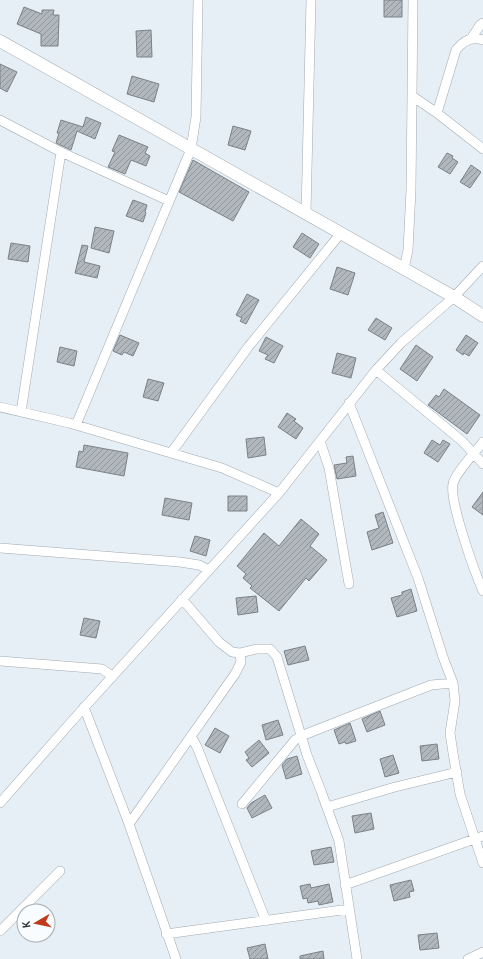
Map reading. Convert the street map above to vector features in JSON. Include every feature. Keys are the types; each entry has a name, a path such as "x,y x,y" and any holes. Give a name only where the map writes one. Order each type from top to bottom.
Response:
{"main road":[{"path":"0,41 454,297 483,316"}],"street":[{"path":"76,425 191,149 196,117 198,0"},
{"path":"306,213 311,0"},
{"path":"404,269 408,250 411,190 413,0"},
{"path":"471,39 483,23"},
{"path":"437,113 456,50 464,42 471,39 475,38 483,40"},
{"path":"412,96 437,113 483,149"},
{"path":"0,120 61,152 169,201"},
{"path":"21,412 61,152"},
{"path":"172,453 249,346 341,233"},
{"path":"0,803 84,707 279,493 376,370 401,343 454,297 483,266"},
{"path":"376,370 462,441 483,464"},
{"path":"349,403 418,578 443,657 453,683 456,701 450,733 460,794 479,838 483,863"},
{"path":"0,407 76,425 222,468 279,493"},
{"path":"320,441 329,468 349,584"},
{"path":"483,442 456,475 452,485 453,499 475,573 483,591"},
{"path":"0,548 180,562 199,565 209,570"},
{"path":"182,599 219,642 232,652 240,653 256,649 270,649 277,657 301,736 339,841 357,959"},
{"path":"129,824 235,674 241,662 240,653"},
{"path":"0,661 102,669 112,676"},
{"path":"242,804 295,740 301,736 431,685 453,683"},
{"path":"84,707 129,824 166,934 176,959"},
{"path":"191,736 197,747 266,921"},
{"path":"327,807 457,772"},
{"path":"345,885 479,838"},
{"path":"0,931 60,871"},
{"path":"166,934 349,909"},
{"path":"468,959 483,952"}],"building":[{"path":"384,0 402,0 402,17 384,17"},
{"path":"24,7 42,14 42,10 54,10 53,15 59,15 58,46 41,46 41,34 17,24"},
{"path":"151,30 152,57 137,57 136,31"},
{"path":"0,64 17,72 7,92 0,88"},
{"path":"132,76 159,84 154,102 127,94"},
{"path":"86,117 101,123 95,139 77,131 71,150 56,143 61,120 83,127"},
{"path":"233,126 251,131 245,150 228,145"},
{"path":"119,135 148,147 145,153 150,156 146,166 131,160 125,174 108,167 115,152 112,151"},
{"path":"447,153 453,156 452,158 458,162 450,174 438,167"},
{"path":"193,160 249,192 233,221 179,192"},
{"path":"471,165 481,172 470,188 460,182"},
{"path":"133,200 147,205 143,222 126,216"},
{"path":"95,227 114,231 109,253 91,248"},
{"path":"302,233 319,244 310,258 293,247"},
{"path":"11,243 30,246 28,262 8,259"},
{"path":"82,245 88,246 84,262 100,266 97,278 75,273"},
{"path":"337,267 355,273 348,295 330,289"},
{"path":"247,294 259,300 246,324 240,321 242,318 236,315"},
{"path":"376,318 392,328 385,340 368,330"},
{"path":"120,335 139,343 133,356 124,352 122,355 113,351"},
{"path":"466,335 478,343 469,356 464,353 463,355 456,350"},
{"path":"266,337 283,346 274,363 265,359 268,355 259,351"},
{"path":"416,345 433,357 417,381 400,369"},
{"path":"60,347 77,351 74,366 57,362"},
{"path":"337,353 356,358 351,378 332,373"},
{"path":"148,379 164,383 158,401 143,397"},
{"path":"444,389 480,415 467,434 428,405 436,395 439,397"},
{"path":"287,413 296,419 294,421 303,428 296,439 278,427"},
{"path":"264,437 266,455 248,458 246,439"},
{"path":"432,440 440,445 443,440 450,444 438,462 424,453"},
{"path":"84,445 128,453 124,476 76,467 79,451 83,452"},
{"path":"353,456 356,476 337,479 334,465 347,463 346,457"},
{"path":"483,492 483,515 472,507"},
{"path":"228,496 247,496 247,511 228,511"},
{"path":"165,498 192,503 189,520 162,515"},
{"path":"383,512 393,543 372,550 367,532 379,528 375,515"},
{"path":"301,519 319,534 310,546 327,560 309,581 306,578 279,611 250,588 252,586 243,578 246,574 237,566 264,533 279,546"},
{"path":"195,536 210,540 206,556 190,551"},
{"path":"411,589 417,611 397,617 391,598 402,595 402,592"},
{"path":"256,596 258,612 238,615 236,598"},
{"path":"84,618 100,621 96,638 80,635"},
{"path":"305,646 309,660 288,665 284,651"},
{"path":"380,711 385,725 367,732 362,719"},
{"path":"278,720 283,735 266,740 262,725"},
{"path":"350,723 356,741 346,744 345,742 339,744 334,730"},
{"path":"215,728 229,736 220,753 205,745"},
{"path":"259,740 269,753 252,767 246,760 249,758 245,752"},
{"path":"437,744 439,759 422,761 420,746"},
{"path":"393,755 399,773 385,777 380,759"},
{"path":"297,756 302,774 286,779 282,765 287,759"},
{"path":"265,795 272,808 252,818 247,808 251,803"},
{"path":"371,813 374,829 355,833 352,816"},
{"path":"331,847 334,862 314,865 311,851"},
{"path":"411,880 414,891 409,892 410,897 394,901 390,885"},
{"path":"310,884 311,888 329,884 333,902 319,905 318,901 308,903 307,898 303,899 300,886"},
{"path":"437,933 439,948 420,950 418,935"},
{"path":"265,944 268,959 250,959 247,948"},
{"path":"323,951 324,959 300,959 300,956"}]}
